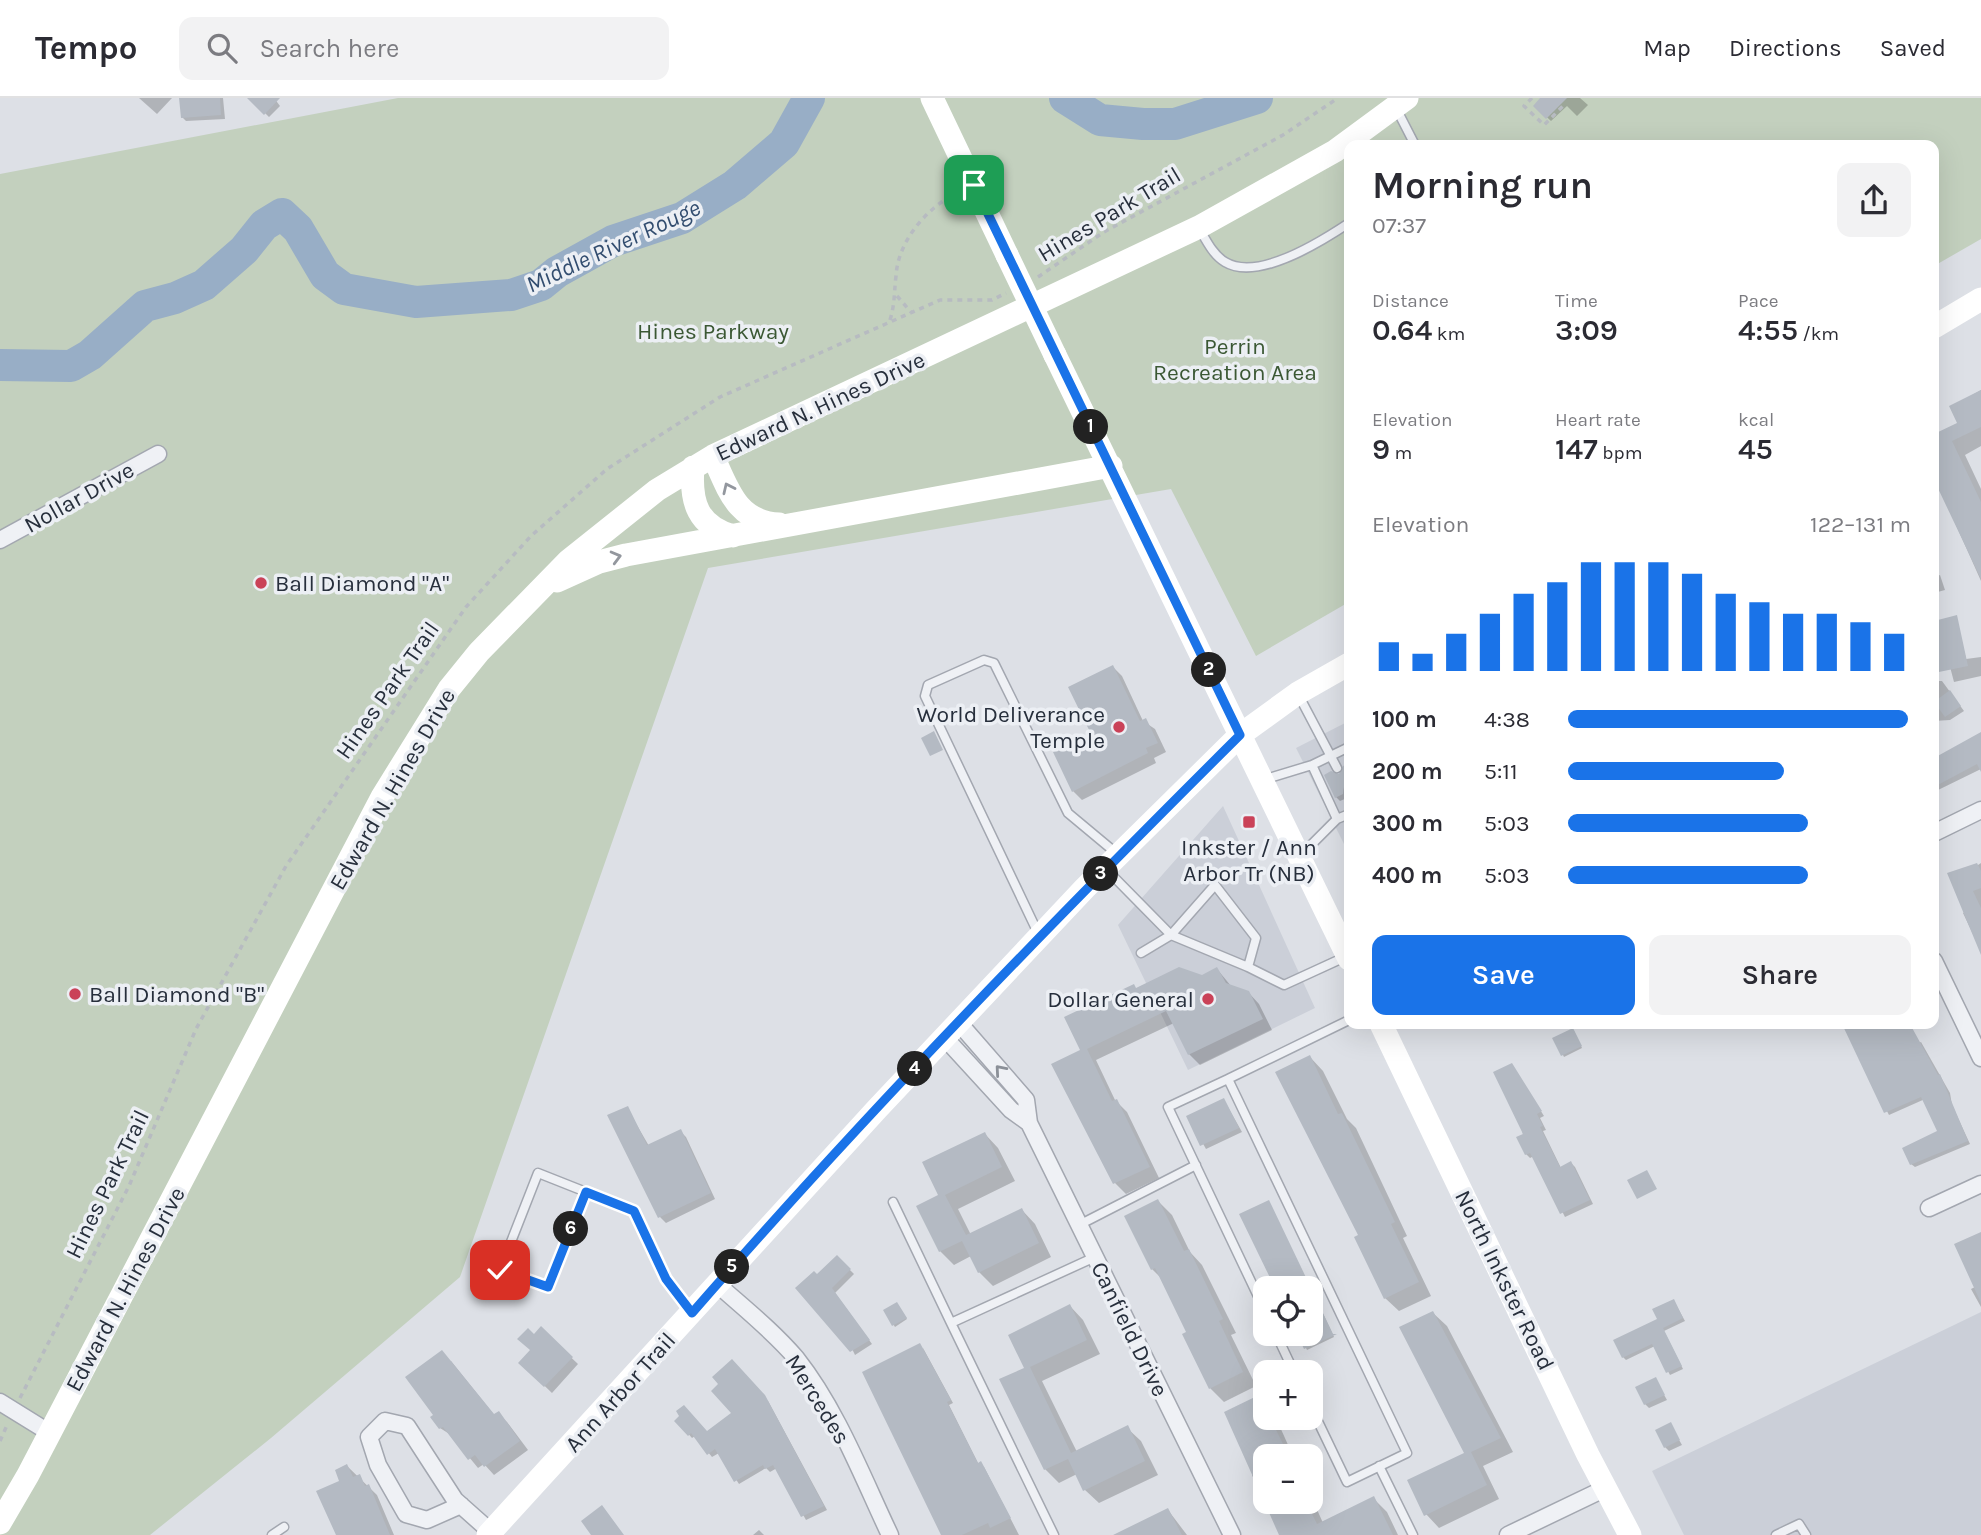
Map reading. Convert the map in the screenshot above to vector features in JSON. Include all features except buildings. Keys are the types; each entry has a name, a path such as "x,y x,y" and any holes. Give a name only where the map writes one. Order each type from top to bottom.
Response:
{"street":[{"path":"932,98 1344,950"},
{"name":"Edward N. Hines Drive","path":"1350,140 1401,103"},
{"name":"Edward N. Hines Drive","path":"0,1523 50,1433 382,797 449,688 514,612 620,517 692,467 1199,228 1344,144"},
{"path":"1939,324 1981,299"},
{"name":"Nollar Drive","path":"0,540 158,454"},
{"path":"713,456 734,501 744,513 768,523 796,525"},
{"path":"692,467 693,497 701,516 709,527 733,536"},
{"path":"514,612 554,583 599,562 1111,467"},
{"name":"Ann Arbor Trail","path":"490,1533 717,1284 1112,862 1240,735 1298,693 1344,667"},
{"path":"1939,831 1981,810"},
{"path":"1939,971 1981,1058"},
{"name":"North Inkster Road","path":"1383,1029 1630,1535"},
{"name":"Canfield Drive","path":"952,1031 1011,1110 1028,1122 1232,1535"},
{"path":"1929,1208 1981,1184"},
{"name":"Mercedes","path":"717,1284 781,1341 812,1381 834,1418 884,1533"},
{"path":"6,1407 50,1433"},
{"path":"461,1505 427,1520 406,1514 378,1465 369,1437 385,1421 407,1426 461,1505 490,1533"},
{"path":"1508,1535 1606,1488"}],"lane":[{"path":"1401,103 1413,140"},
{"path":"1199,228 1215,255 1227,264 1241,267 1267,265 1303,251 1344,226"},
{"path":"1040,937 925,696 928,685 984,660 994,663 1068,813 1171,935 1284,985 1344,960"},
{"path":"1298,693 1337,768"},
{"path":"1262,781 1312,765 1344,749"},
{"path":"1312,765 1337,819"},
{"path":"1299,857 1337,819 1344,816"},
{"path":"1141,953 1171,935 1214,885 1256,938 1248,967"},
{"path":"1253,1286 1168,1107 1344,1022"},
{"path":"1228,1079 1407,1453 1346,1482 1322,1430"},
{"path":"1079,1225 1196,1165"},
{"path":"586,1192 548,1287 500,1270 538,1173 586,1192 634,1211 666,1279 692,1313"},
{"path":"893,1202 1055,1535"},
{"path":"951,1323 1095,1257"},
{"path":"1379,1466 1413,1535"},
{"path":"1776,1535 1799,1524 1806,1535"},
{"path":"272,1535 284,1527"}],"path":[{"name":"Hines Park Trail","path":"1027,283 1050,272 1104,232 1283,135 1338,98"},
{"path":"1532,98 1524,106 1544,125 1564,105"},
{"path":"890,320 897,296 899,258 909,237 929,211 974,185"},
{"name":"Hines Park Trail","path":"0,1441 6,1407 129,1186 195,1029 286,866 466,607 531,536 607,470 651,439 720,397 940,300 992,300 1015,288"},
{"path":"897,296 911,312"}],"shaded area":[{"path":"1344,724 1344,844 1296,748"},
{"path":"1223,806 1315,1008 1188,1070 1118,925"},
{"path":"1981,1312 1981,1535 1684,1535 1652,1471"}],"green space":[{"name":"Hines Parkway","path":"398,98 1981,98 1981,239 1939,263 1939,140 1344,140 1344,605 1256,656 1171,489 708,568 460,1277 271,1438 150,1535 0,1535 0,174"}],"waterway":[{"name":"Middle River Rouge","path":"0,365 71,366 90,355 145,306 175,298 204,285 244,250 264,225 282,214 298,229 325,275 344,289 416,302 511,295 541,285 557,272 613,241 682,218 735,185 784,143 809,98"},
{"name":"Middle River Rouge","path":"1065,98 1100,120 1143,124 1175,124 1257,98"}],"place":[{"name":"Ball Diamond \"A\"","path":"261,583"},
{"name":"World Deliverance Temple","path":"1119,727"},
{"name":"Inkster / Ann Arbor Tr (NB)","path":"1249,822"},
{"name":"Ball Diamond \"B\"","path":"75,994"},
{"name":"Dollar General","path":"1208,999"}],"route":[{"path":"500,1270 548,1287 586,1192 634,1211 666,1279 692,1313 877,1109 1086,888 1240,735 974,185"}],"park label":[{"name":"Perrin Recreation Area","path":"1235,359"}]}
